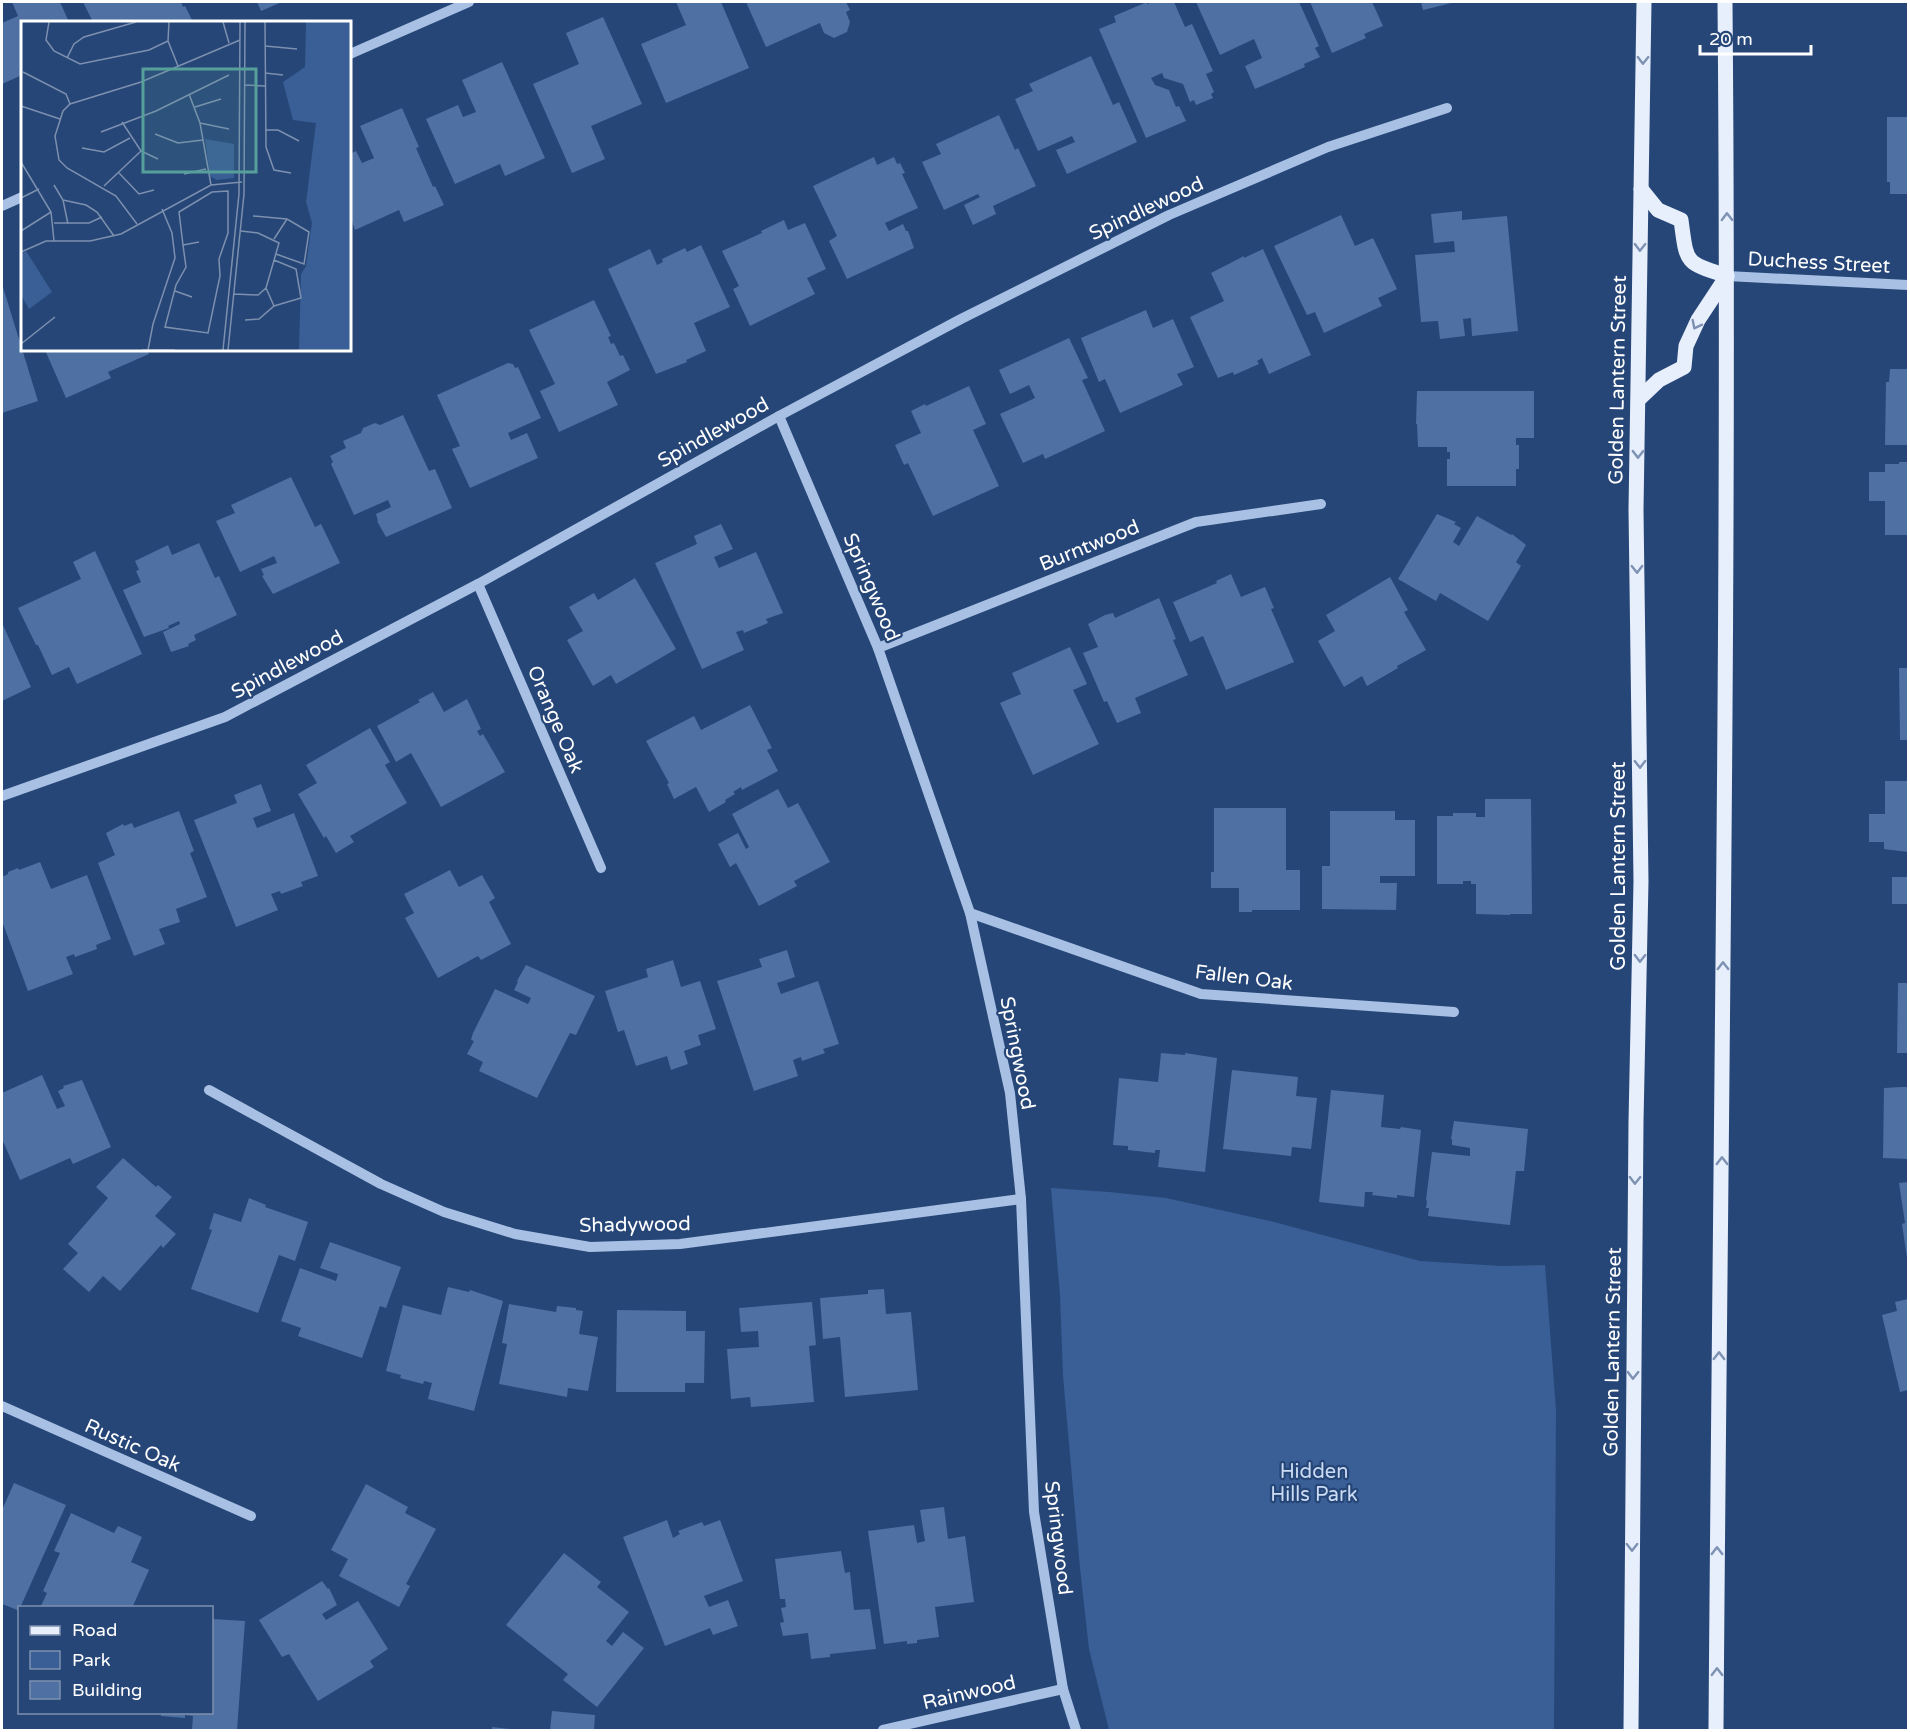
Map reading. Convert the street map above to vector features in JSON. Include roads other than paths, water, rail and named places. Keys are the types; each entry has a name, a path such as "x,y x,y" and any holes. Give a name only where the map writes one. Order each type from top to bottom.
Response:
{"main road":[{"name":"Golden Lantern Street","path":"1631,1731 1636,1134 1641,881 1636,510 1644,2"},
{"path":"1716,1731 1722,1204 1727,276 1725,2"},
{"path":"1641,189 1658,210 1681,220 1686,255 1697,267 1727,276"},
{"path":"1639,399 1659,380 1684,367 1686,346 1698,320 1727,276"}],"street":[{"path":"351,54 469,2"},
{"name":"Spindlewood","path":"2,796 225,717 478,584 779,416 961,318 1169,215 1328,147 1448,108"},
{"path":"2,206 21,197"},
{"name":"Duchess Street","path":"1727,276 1908,285"},
{"name":"Springwood","path":"779,416 878,648 970,913 1010,1093 1021,1199 1034,1512 1064,1689 1076,1731"},
{"name":"Burntwood","path":"878,648 1197,522 1321,504"},
{"name":"Orange Oak","path":"478,584 601,868"},
{"name":"Fallen Oak","path":"970,913 1201,994 1454,1012"},
{"name":"Shadywood","path":"209,1090 381,1184 444,1212 516,1234 590,1246 680,1244 1021,1199"},
{"name":"Rustic Oak","path":"2,1406 250,1516"},
{"name":"Rainwood","path":"883,1731 1064,1689"}],"park label":[{"name":"Hidden Hills Park","path":"1314,1482"}]}
